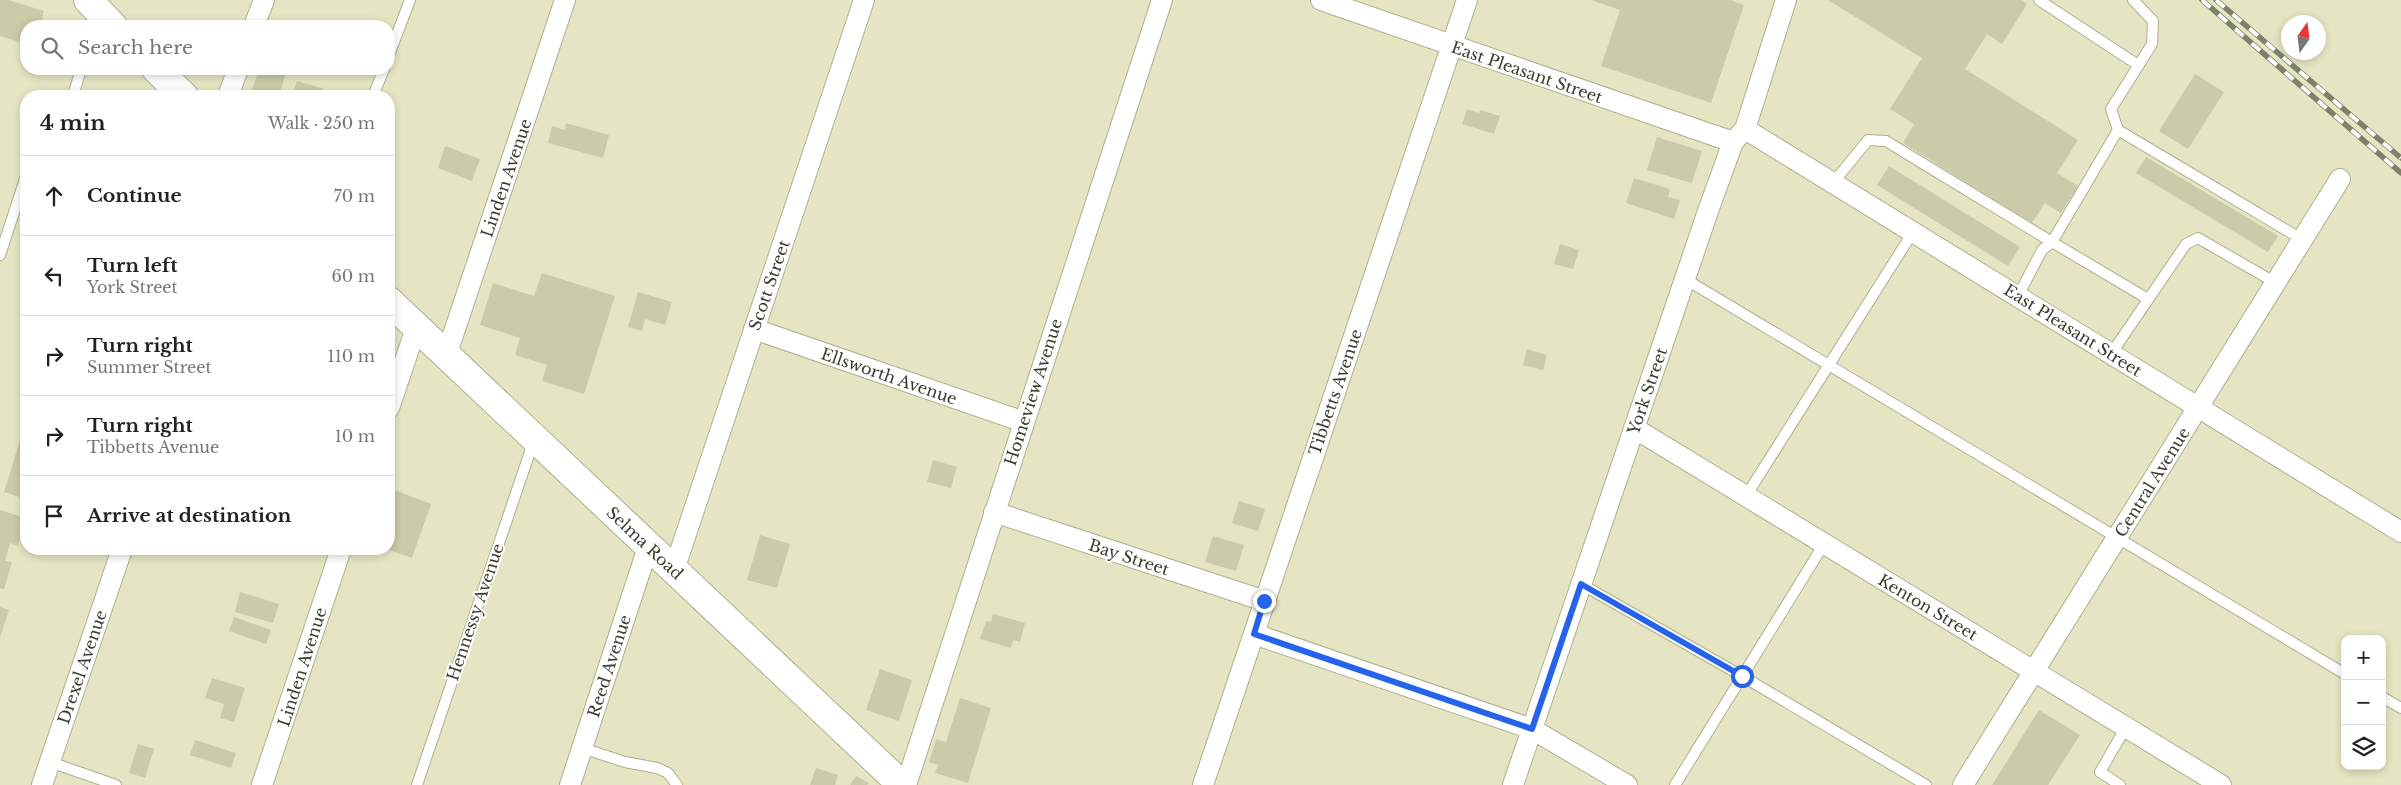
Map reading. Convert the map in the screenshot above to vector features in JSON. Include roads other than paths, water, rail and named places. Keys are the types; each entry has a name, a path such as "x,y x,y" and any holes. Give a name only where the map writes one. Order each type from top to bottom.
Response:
{"street":[{"path":"256,20 264,0"},
{"name":"Linden Avenue","path":"446,356 565,0"},
{"name":"Scott Street","path":"674,570 864,0"},
{"name":"Homeview Avenue","path":"906,785 1162,0"},
{"name":"East Pleasant Street","path":"1321,0 1451,46 1739,136 1833,183 2401,532"},
{"name":"Tibbetts Avenue","path":"1203,785 1467,0"},
{"name":"York Street","path":"1513,785 1685,279 1739,136 1786,0"},
{"path":"162,75 178,90"},
{"path":"230,90 236,75"},
{"name":"Central Avenue","path":"1963,785 2340,179"},
{"name":"Selma Road","path":"395,307 902,785"},
{"path":"395,390 416,328"},
{"name":"Ellsworth Avenue","path":"754,329 1024,422"},
{"name":"Kenton Street","path":"1634,428 2219,784"},
{"name":"Bay Street","path":"994,512 1264,601"},
{"name":"Reed Avenue","path":"570,785 648,547"},
{"name":"Drexel Avenue","path":"42,785 120,555"},
{"name":"Linden Avenue","path":"262,785 340,555"},
{"path":"1254,634 1532,729 1627,785"}],"lane":[{"path":"395,39 410,0"},
{"path":"2039,0 2138,65"},
{"path":"2133,0 2153,21 2152,44 2111,109 2118,130 2303,240"},
{"path":"75,90 79,75"},
{"path":"375,90 382,75"},
{"path":"2018,296 2042,250 2052,242 2118,130"},
{"path":"1833,183 1868,140 1886,141 2148,298"},
{"path":"0,255 20,194"},
{"path":"1746,496 1912,232"},
{"path":"2111,354 2186,244 2198,238 2276,284"},
{"path":"1685,279 2341,672"},
{"name":"Hennessy Avenue","path":"416,785 534,439"},
{"path":"1674,785 1824,544"},
{"path":"1581,584 1742,676 1926,785"},
{"path":"2386,699 2401,708"},
{"path":"2120,785 2100,772 2126,727"},
{"path":"582,748 625,762 657,768 668,773 677,785"},
{"path":"50,762 116,785"}],"railway":[{"path":"2202,0 2401,173"},
{"path":"2216,0 2401,158"}]}
